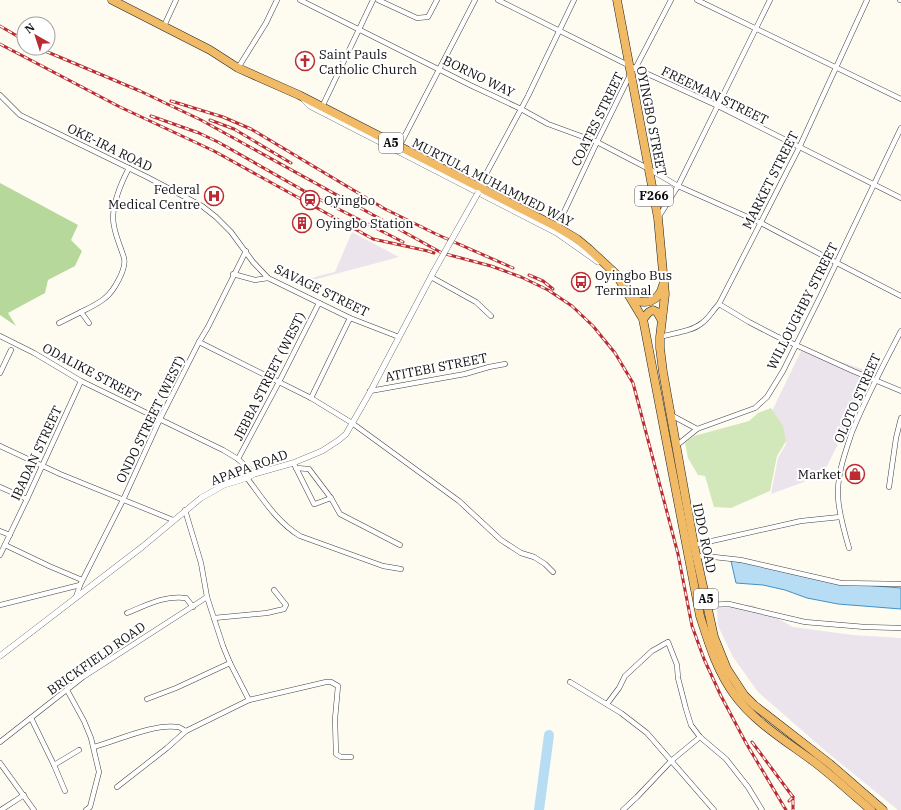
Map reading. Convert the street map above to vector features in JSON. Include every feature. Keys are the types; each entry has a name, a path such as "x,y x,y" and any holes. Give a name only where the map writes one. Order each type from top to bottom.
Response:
{"highway":[{"name":"MURTULA MUHAMMED WAY","path":"112,0 210,50 238,68 299,95 400,147 478,190 557,227 577,239 605,262 616,274 643,319"},
{"name":"OYINGBO STREET","path":"617,0 658,218 664,281 661,319"},
{"path":"630,297 641,302 651,302 659,295 664,281"},
{"path":"643,319 653,310 657,312 661,319"},
{"name":"IDDO ROAD","path":"643,319 700,616 719,669 735,695 761,722 816,763 872,810"},
{"name":"IDDO ROAD","path":"661,319 660,348 675,447 696,556 714,636 727,668 744,695 758,709 830,764 883,810"}],"street":[{"path":"164,26 176,0"},
{"path":"238,68 266,23 277,0"},
{"name":"BORNO WAY","path":"300,0 439,70 521,109 548,124 597,142 678,186 761,222 901,296"},
{"path":"322,107 373,0"},
{"path":"378,0 416,18 428,17 437,0"},
{"path":"400,147 475,0"},
{"name":"FREEMAN STREET","path":"498,0 631,69 718,106 901,198"},
{"path":"478,190 521,109 574,0"},
{"name":"COATES STREET","path":"557,227 631,69 671,0"},
{"path":"697,0 901,99"},
{"path":"658,218 678,186 757,29 770,0"},
{"name":"MARKET STREET","path":"660,337 701,324 719,304 799,148 867,0"},
{"name":"OKE-IRA ROAD","path":"0,95 20,115 129,168 202,206 231,232 246,251"},
{"path":"299,95 310,106 389,148 478,190 557,233 583,250 611,274 630,297"},
{"name":"WILLOUGHBY STREET","path":"675,447 698,429 755,408 767,397 797,344 901,128"},
{"path":"59,323 107,297 122,273 125,261 115,231 113,218 121,183 129,168"},
{"name":"APAPA ROAD","path":"0,656 142,547 185,510 217,488 247,478 254,474 295,465 336,443 346,434 478,190"},
{"name":"ONDO STREET (WEST)","path":"76,597 82,580 123,500 160,419 246,251"},
{"name":"SAVAGE STREET","path":"246,251 253,262 268,278 350,318 399,337"},
{"path":"233,274 255,280 268,278"},
{"path":"432,274 476,302 491,316"},
{"name":"JEBBA STREET (WEST)","path":"238,459 319,303"},
{"path":"719,304 750,322 876,381 901,391"},
{"path":"81,312 88,323"},
{"path":"311,398 350,318"},
{"name":"OLOTO STREET","path":"849,548 840,517 838,497 839,478 843,458 872,386 876,381 901,330"},
{"name":"ODALIKE STREET","path":"0,336 34,353 81,381 238,459 254,474"},
{"path":"199,342 311,398 352,423 459,501 501,540 520,553 545,564 552,572"},
{"path":"0,373 12,350"},
{"name":"ATITEBI STREET","path":"370,391 465,374 505,364"},
{"name":"IBADAN STREET","path":"0,555 81,381"},
{"path":"670,414 698,429"},
{"path":"889,487 896,438 901,418"},
{"path":"0,446 42,466 173,520"},
{"path":"295,465 314,504 331,498"},
{"path":"295,465 310,469 331,498 340,514 400,545"},
{"path":"247,478 289,530 300,536 383,566 401,569"},
{"path":"0,487 27,499"},
{"path":"185,510 201,563 207,597 214,618 230,663 249,700"},
{"path":"694,545 801,521 840,517"},
{"path":"0,531 10,535"},
{"path":"5,545 48,566 82,580"},
{"path":"696,556 740,560 841,583 901,584"},
{"path":"0,605 80,585"},
{"path":"214,618 267,613 284,609 286,605 274,590"},
{"path":"127,613 172,597 186,598 193,607"},
{"name":"BRICKFIELD ROAD","path":"1,740 83,677 207,597"},
{"path":"707,605 729,604 805,622 865,627 901,628"},
{"path":"607,704 619,688 625,676 648,654 668,642 677,665 678,678 691,725 700,736 726,759 748,787 762,810"},
{"path":"147,699 176,688 230,663"},
{"path":"117,787 167,748 186,731 249,700 326,682 337,684 338,686 335,719 336,754 341,757 351,758"},
{"path":"570,682 607,704 648,733 714,810"},
{"path":"67,690 84,720 94,747 99,772 90,806 86,810"},
{"path":"31,718 65,791"},
{"path":"94,747 162,727 178,727 186,731"},
{"path":"623,810 671,761 700,736"},
{"path":"54,765 79,750"},
{"path":"0,763 34,810"},
{"path":"2,810 24,795"}],"shaded area":[{"path":"352,232 399,257 291,286 318,276 335,272"},
{"path":"802,349 868,371 840,440 824,472 804,482 771,494 778,458 786,444 783,429 772,411"},
{"path":"753,605 793,627 853,635 901,638 901,810 898,810 828,753 758,692 733,657 718,626 717,608"}],"green space":[{"path":"0,183 78,225 71,240 82,251 75,266 48,280 45,293 8,313 16,326 0,315"},
{"path":"771,408 783,426 786,441 777,456 770,491 731,508 714,507 705,476 698,475 688,458 685,443 694,436 749,421 758,413"}],"water":[{"path":"731,561 770,565 829,579 864,585 901,588 901,609 838,604 807,598 785,590 763,585 736,583"}],"waterway":[{"path":"539,810 549,735"}],"railway":[{"path":"0,26 16,35"},
{"path":"0,44 120,107 214,151 373,239 434,253"},
{"path":"56,56 140,91 201,120 442,253 491,266 521,277 548,290 572,306 593,326 615,353 633,383 678,554 692,626 704,659 721,696 746,743 786,810"},
{"path":"171,101 223,117 251,129 385,209 436,234 513,268"},
{"path":"151,116 199,133 218,142 313,196 403,242"},
{"path":"210,120 234,129 291,163"},
{"path":"529,275 543,281 553,289"},
{"path":"752,742 793,797"},
{"path":"789,801 793,797 793,810"}],"place":[{"name":"Saint Pauls Catholic Church","path":"305,61"},
{"name":"Federal Medical Centre","path":"214,196"},
{"name":"Oyingbo","path":"310,200"},
{"name":"Oyingbo Station","path":"302,223"},
{"name":"Oyingbo Bus Terminal","path":"581,282"},
{"name":"Market","path":"855,474"}]}
